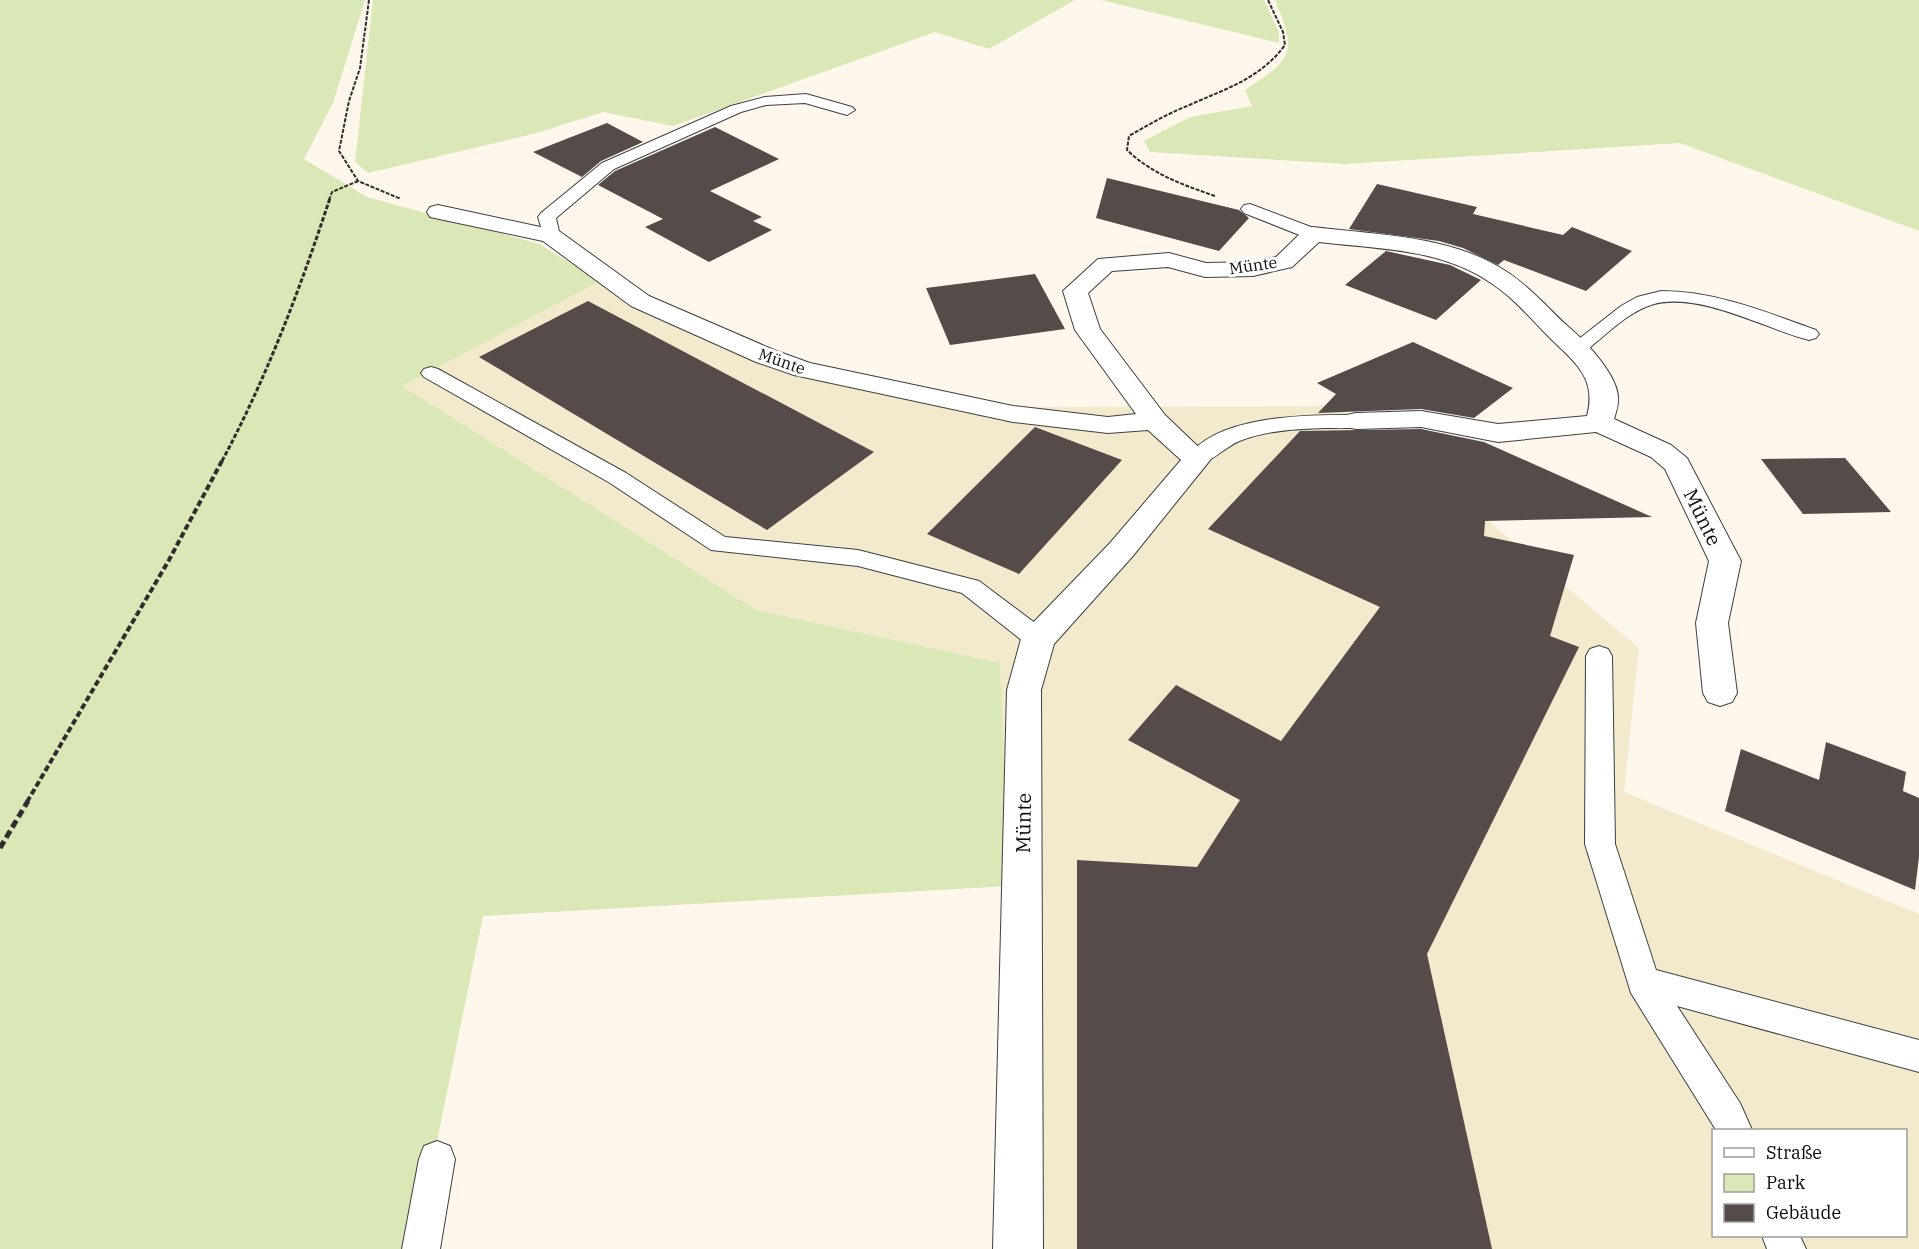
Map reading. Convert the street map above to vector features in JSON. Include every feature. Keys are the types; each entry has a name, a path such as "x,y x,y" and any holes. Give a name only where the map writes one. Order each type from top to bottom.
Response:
{"street":[{"name":"Münte","path":"438,212 551,236 640,301 765,356 803,369 1013,414 1108,425 1155,421"},
{"name":"Münte","path":"1018,1249 1024,690 1038,639 1120,550 1197,459 1155,421 1088,330 1075,291 1106,264 1169,260 1205,270 1253,268 1284,262 1313,234"},
{"path":"1313,234 1377,240 1435,251 1487,270 1517,292 1576,349 1599,380 1605,395 1599,423"},
{"name":"Münte","path":"1356,421 1421,419 1498,433 1599,423 1661,452 1677,464 1725,561 1712,623 1720,693"}],"lane":[{"path":"551,236 548,218 588,180 608,166 736,109 765,100 806,98 847,110"},
{"path":"1250,208 1313,234"},
{"path":"1576,349 1642,302 1671,295 1701,299 1809,334"},
{"path":"431,373 618,478 719,544 858,558 970,587 1038,639"},
{"name":"Münte","path":"1197,459 1220,441 1261,428 1311,422 1356,421"},
{"path":"1599,656 1600,844 1642,982 1727,1115 1733,1129"},
{"path":"1642,982 1919,1056"},
{"path":"421,1249 437,1159"}],"path":[{"path":"0,848 169,560 248,412 301,287 332,192 358,181 339,151 349,101 360,68 369,0"},
{"path":"1250,208 1163,177 1140,165 1127,150 1129,136 1175,111 1224,92 1263,72 1276,60 1286,45 1283,32 1268,0"}],"shaded area":[{"path":"600,281 778,355 1013,407 1337,406 1449,488 1639,648 1624,792 1919,914 1919,1249 1021,1249 1000,663 756,610 401,386"}],"green space":[{"path":"0,0 365,0 333,103 304,159 367,197 539,244 600,281 402,386 756,610 1000,663 1009,886 483,916 415,1249 0,1249"},
{"path":"373,0 1075,0 989,49 935,32 673,126 603,112 537,133 368,173 355,162"},
{"path":"1101,0 1264,0 1279,32 1279,43"},
{"path":"1275,0 1919,0 1919,231 1680,143 1345,164 1150,152 1144,141 1190,117 1252,106 1245,90 1273,70 1286,54 1287,32"}],"building":[{"path":"607,123 643,142 601,161 582,177 533,152"},
{"path":"715,127 779,159 710,191 762,217 753,221 772,230 709,262 645,227 663,219 598,185 615,171"},
{"path":"1107,178 1239,210 1249,218 1219,251 1096,218"},
{"path":"1377,184 1477,207 1473,214 1563,235 1572,227 1632,251 1586,291 1504,260 1498,265 1463,248 1439,241 1349,229"},
{"path":"1386,251 1450,265 1481,280 1436,320 1345,285"},
{"path":"1035,274 1065,329 950,345 926,288"},
{"path":"588,301 874,452 767,530 479,357"},
{"path":"1413,342 1513,388 1474,418 1421,409 1318,413 1336,394 1317,383"},
{"path":"1035,427 1122,460 1019,574 927,534"},
{"path":"1421,429 1484,442 1652,517 1485,521 1484,536 1574,555 1550,636 1579,647 1427,954 1492,1249 1077,1249 1077,860 1197,867 1240,800 1128,740 1176,685 1281,741 1380,607 1208,529 1300,431"},
{"path":"1845,458 1891,512 1803,514 1761,459"},
{"path":"1826,742 1906,772 1903,791 1919,798 1919,857 1915,890 1725,811 1741,749 1819,780"}]}
